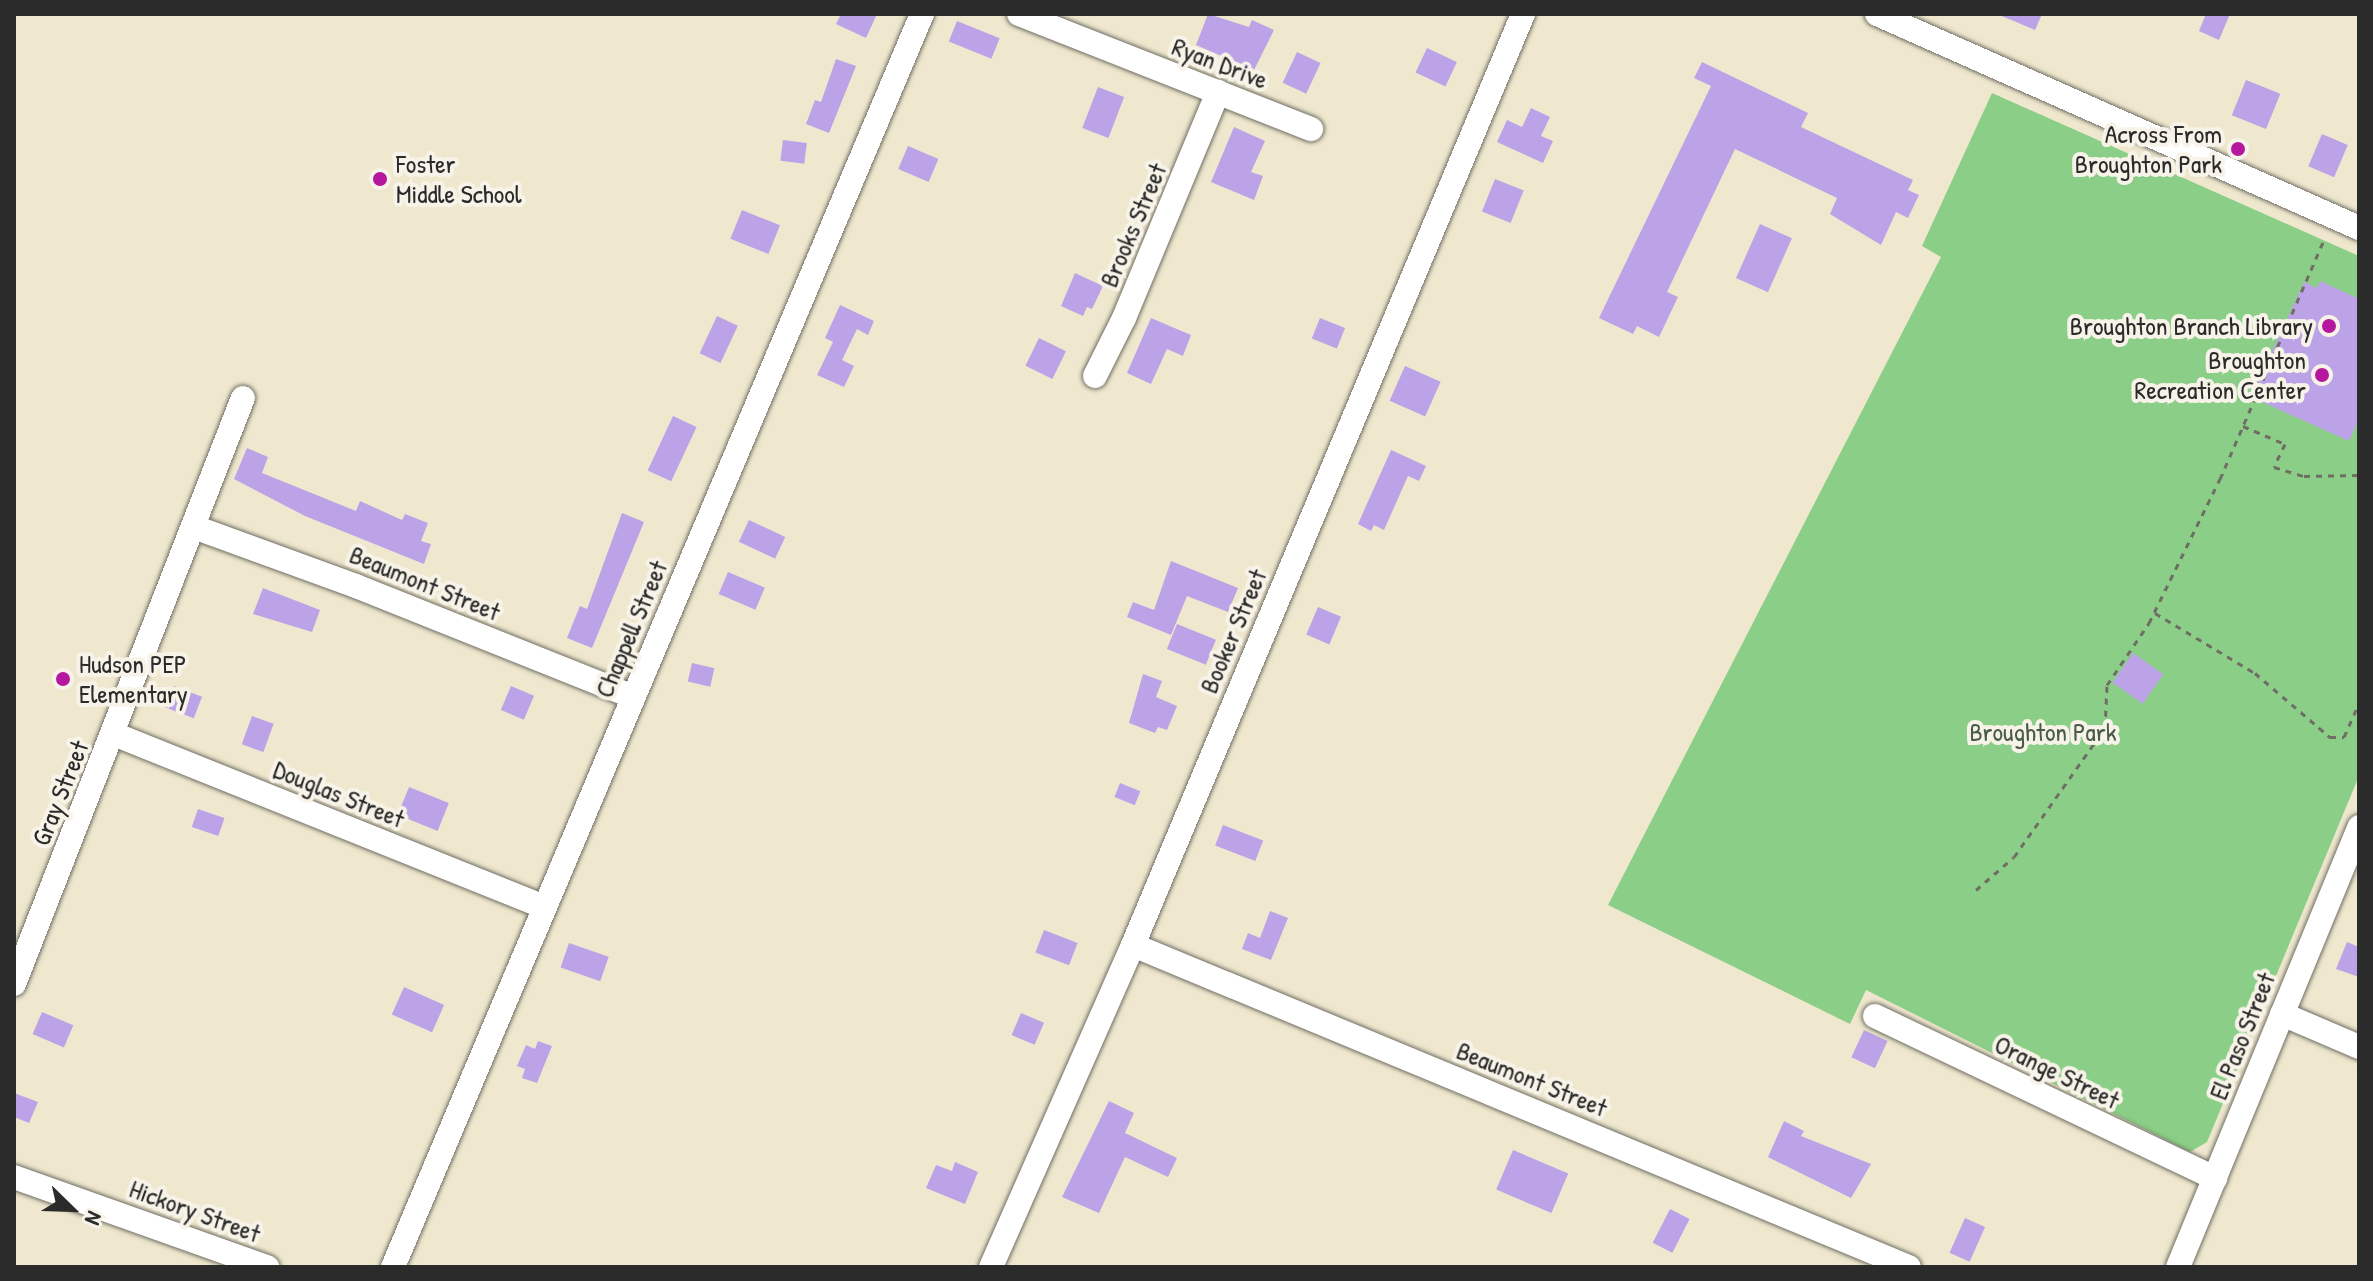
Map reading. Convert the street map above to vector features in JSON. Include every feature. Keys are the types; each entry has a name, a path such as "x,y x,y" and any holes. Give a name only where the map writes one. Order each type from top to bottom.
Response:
{"street":[{"name":"Chappell Street","path":"393,1267 922,14"},
{"name":"Ryan Drive","path":"1019,14 1311,129"},
{"name":"Booker Street","path":"991,1267 1133,945 1523,14"},
{"path":"1877,14 2358,226"},
{"name":"Brooks Street","path":"1095,376 1218,92"},
{"name":"Gray Street","path":"14,984 243,398"},
{"name":"Beaumont Street","path":"194,527 356,586 633,697"},
{"name":"Douglas Street","path":"114,734 544,907"},
{"name":"El Paso Street","path":"2178,1267 2359,827"},
{"name":"Beaumont Street","path":"1133,945 1909,1267"},
{"path":"2282,1014 2359,1047"},
{"name":"Orange Street","path":"1875,1016 2215,1178"},
{"name":"Hickory Street","path":"14,1177 267,1267"}],"path":[{"path":"1976,890 2014,857 2105,728 2107,685 2154,613 2243,426 2325,238"},
{"path":"2243,426 2285,444 2274,467 2304,476 2359,475"},
{"path":"2154,613 2255,673 2330,737 2344,737 2359,703"}],"green space":[{"name":"Broughton Park","path":"1992,93 2359,256 2359,776 2207,1142 2190,1152 1866,990 1850,1024 1608,905 1941,257 1922,246"}],"building":[{"path":"841,14 877,14 866,38 836,24"},
{"path":"1208,14 1249,27 1252,20 1274,30 1254,70 1196,45"},
{"path":"1997,14 2042,14 2035,30"},
{"path":"2206,14 2230,14 2219,40 2199,31"},
{"path":"957,21 1000,38 991,59 949,41"},
{"path":"1427,48 1457,62 1445,86 1416,72"},
{"path":"1297,52 1321,63 1306,94 1283,83"},
{"path":"836,59 856,66 829,133 806,124 815,100 821,102"},
{"path":"1702,62 1808,113 1801,127 1913,180 1908,190 1919,195 1908,218 1896,212 1881,245 1830,214 1837,198 1735,149 1667,292 1678,297 1659,337 1637,326 1633,334 1599,318 1711,86 1694,78"},
{"path":"2246,80 2280,94 2266,129 2232,115"},
{"path":"1098,87 1124,97 1108,138 1082,128"},
{"path":"1531,108 1550,117 1541,136 1553,141 1543,163 1497,142 1507,120 1522,127"},
{"path":"1234,127 1265,141 1251,172 1263,176 1254,200 1211,182"},
{"path":"2322,134 2348,145 2334,177 2308,166"},
{"path":"783,140 807,143 804,164 780,161"},
{"path":"908,146 938,159 929,182 898,169"},
{"path":"1495,179 1524,191 1511,223 1482,211"},
{"path":"742,210 780,225 768,254 730,239"},
{"path":"1760,224 1792,238 1768,292 1736,278"},
{"path":"1075,273 1103,286 1092,309 1087,307 1083,316 1061,306"},
{"name":"Broughton Recreation Center","path":"2320,281 2359,299 2359,419 2349,441 2251,397 2304,282 2317,288"},
{"path":"840,305 874,321 868,335 857,329 842,360 854,366 844,387 817,375 833,342 825,338"},
{"path":"717,316 738,326 721,363 700,353"},
{"path":"1151,318 1191,335 1183,356 1167,349 1151,384 1127,373"},
{"path":"1320,318 1345,328 1337,349 1312,338"},
{"path":"1039,338 1066,351 1052,379 1025,366"},
{"path":"1405,366 1441,382 1425,417 1390,401"},
{"path":"673,416 697,427 671,481 648,470"},
{"path":"247,448 268,457 262,473 356,511 360,501 402,520 405,514 428,523 421,541 431,544 424,564 305,516 234,479"},
{"path":"1391,450 1426,466 1419,481 1408,476 1384,530 1374,525 1371,531 1358,524"},
{"path":"622,513 644,522 592,648 567,638 580,606 587,609"},
{"path":"749,520 785,537 775,559 739,542"},
{"path":"1171,561 1238,588 1228,612 1187,596 1171,635 1127,617 1133,602 1154,610"},
{"path":"728,572 765,588 755,610 719,594"},
{"path":"263,588 320,610 312,632 253,614"},
{"path":"1318,607 1341,617 1329,644 1306,635"},
{"path":"1177,624 1216,640 1206,665 1167,649"},
{"path":"2133,653 2163,674 2143,704 2112,682"},
{"path":"692,663 714,668 710,687 688,682"},
{"path":"1143,674 1162,681 1156,697 1177,706 1167,730 1158,727 1155,733 1129,723"},
{"path":"174,686 202,697 194,718 166,707"},
{"path":"511,686 534,696 524,720 501,710"},
{"path":"252,716 274,724 263,752 242,744"},
{"path":"1120,783 1140,791 1135,805 1114,797"},
{"path":"409,787 449,803 438,831 398,815"},
{"path":"198,809 224,818 218,836 192,827"},
{"path":"1223,825 1263,840 1255,861 1215,846"},
{"path":"1270,911 1288,918 1271,960 1242,949 1248,933 1260,938"},
{"path":"1044,930 1078,943 1069,965 1035,952"},
{"path":"2347,942 2359,947 2359,977 2336,969"},
{"path":"569,943 609,957 600,981 561,968"},
{"path":"404,987 444,1005 432,1032 392,1014"},
{"path":"42,1012 73,1025 64,1047 33,1034"},
{"path":"1021,1013 1044,1023 1035,1045 1012,1035"},
{"path":"1864,1030 1888,1041 1875,1068 1851,1057"},
{"path":"538,1041 552,1046 537,1083 522,1078 525,1069 517,1066 526,1045 535,1049"},
{"path":"14,1093 38,1102 29,1123 14,1117"},
{"path":"1109,1101 1134,1113 1125,1133 1177,1158 1168,1177 1125,1157 1099,1213 1062,1197"},
{"path":"1784,1121 1804,1131 1801,1136 1871,1164 1851,1198 1768,1157"},
{"path":"1513,1150 1568,1173 1551,1213 1496,1190"},
{"path":"955,1162 978,1172 965,1204 926,1188 936,1165 952,1171"},
{"path":"1670,1209 1690,1219 1672,1253 1653,1243"},
{"path":"1965,1218 1985,1227 1970,1262 1950,1253"}],"place":[{"name":"Across From Broughton Park","path":"2238,149"},
{"name":"Foster Middle School","path":"380,179"},
{"name":"Broughton Branch Library","path":"2329,326"},
{"name":"Broughton Recreation Center","path":"2322,375"},
{"name":"Hudson PEP Elementary","path":"63,679"}]}
